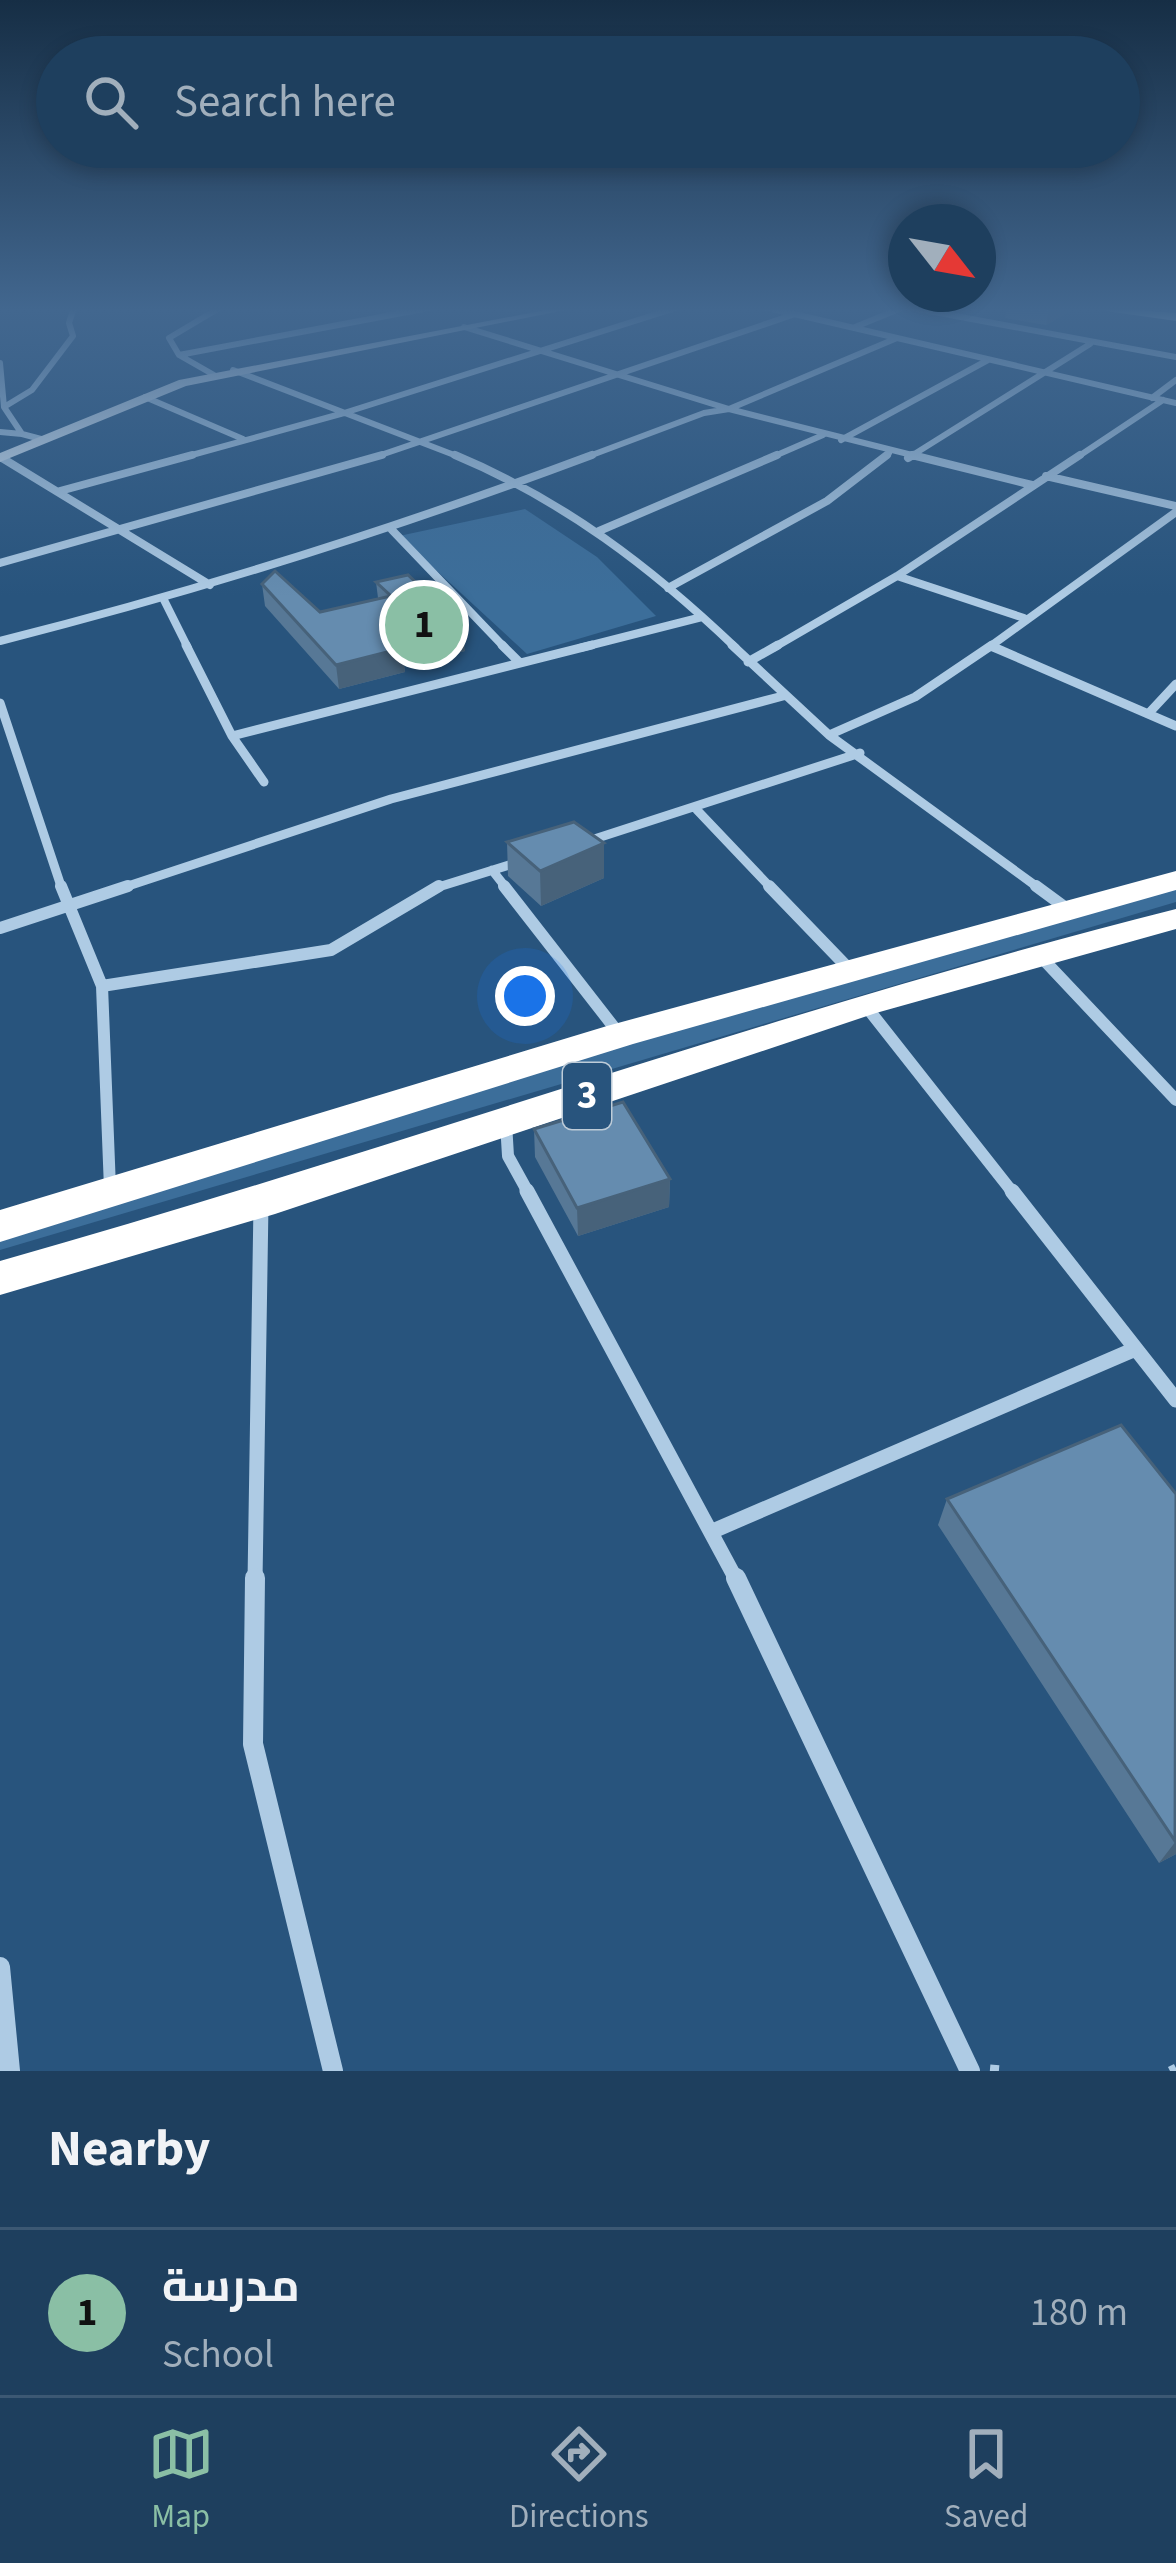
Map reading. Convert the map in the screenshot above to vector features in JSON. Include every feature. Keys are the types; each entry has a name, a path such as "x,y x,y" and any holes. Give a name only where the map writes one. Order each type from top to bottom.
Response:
{"highway":[{"name":"3","path":"0,1278 261,1203 506,1123 1070,911 1176,880"},
{"name":"3","path":"0,1226 620,1035 1042,958 1176,919"}],"main road":[{"path":"1,458 131,404"}],"street":[{"path":"4,404 22,434"},
{"path":"4,407 10,404"},
{"path":"158,404 245,440"},
{"path":"320,404 514,482 599,532 702,617 829,735 860,753 1070,911"},
{"path":"60,491 373,404"},
{"path":"0,563 127,531 540,404"},
{"path":"706,404 908,458 1032,485"},
{"path":"0,641 164,600 392,530 704,413 744,404"},
{"path":"842,440 908,404"},
{"path":"908,458 993,404"},
{"path":"748,662 897,575 1157,404"},
{"path":"0,432 41,440"},
{"path":"599,532 823,435"},
{"path":"668,588 827,501 889,453"},
{"path":"1,458 209,585"},
{"path":"1046,476 1176,509"},
{"path":"829,735 916,697 1024,618 1100,571 1176,509"},
{"path":"392,530 519,662"},
{"path":"897,575 1024,618"},
{"path":"164,600 232,736 264,782"},
{"path":"232,736 702,617"},
{"path":"991,646 1176,726"},
{"path":"1149,713 1176,684"},
{"path":"0,928 207,864 391,799 783,695"},
{"path":"0,703 4,729 67,904 102,986 110,1193"},
{"path":"573,846 698,810 860,753"},
{"path":"698,810 858,989 1176,1400"},
{"path":"102,986 331,950 363,938 411,899 532,858"},
{"path":"492,870 620,1035"},
{"path":"1042,958 1176,1100"},
{"path":"506,1123 508,1156 713,1531 966,2070"},
{"path":"261,1203 254,1744 333,2071"},
{"path":"713,1531 1133,1350"},
{"path":"0,1967 10,2071"}],"shaded area":[{"path":"525,509 597,557 656,616 527,654 399,536"},
{"path":"1176,883 1176,902 0,1250 0,1235 219,1160"}],"building":[{"path":"275,571 320,612 391,596 376,582 408,575 463,627 336,665 262,584"},
{"path":"574,822 604,843 540,871 507,842"},
{"path":"623,1102 670,1179 577,1208 534,1129"},
{"path":"1121,1425 1176,1494 1175,1841 947,1499"}],"place":[{"name":"مدرسة","path":"424,625"}]}
